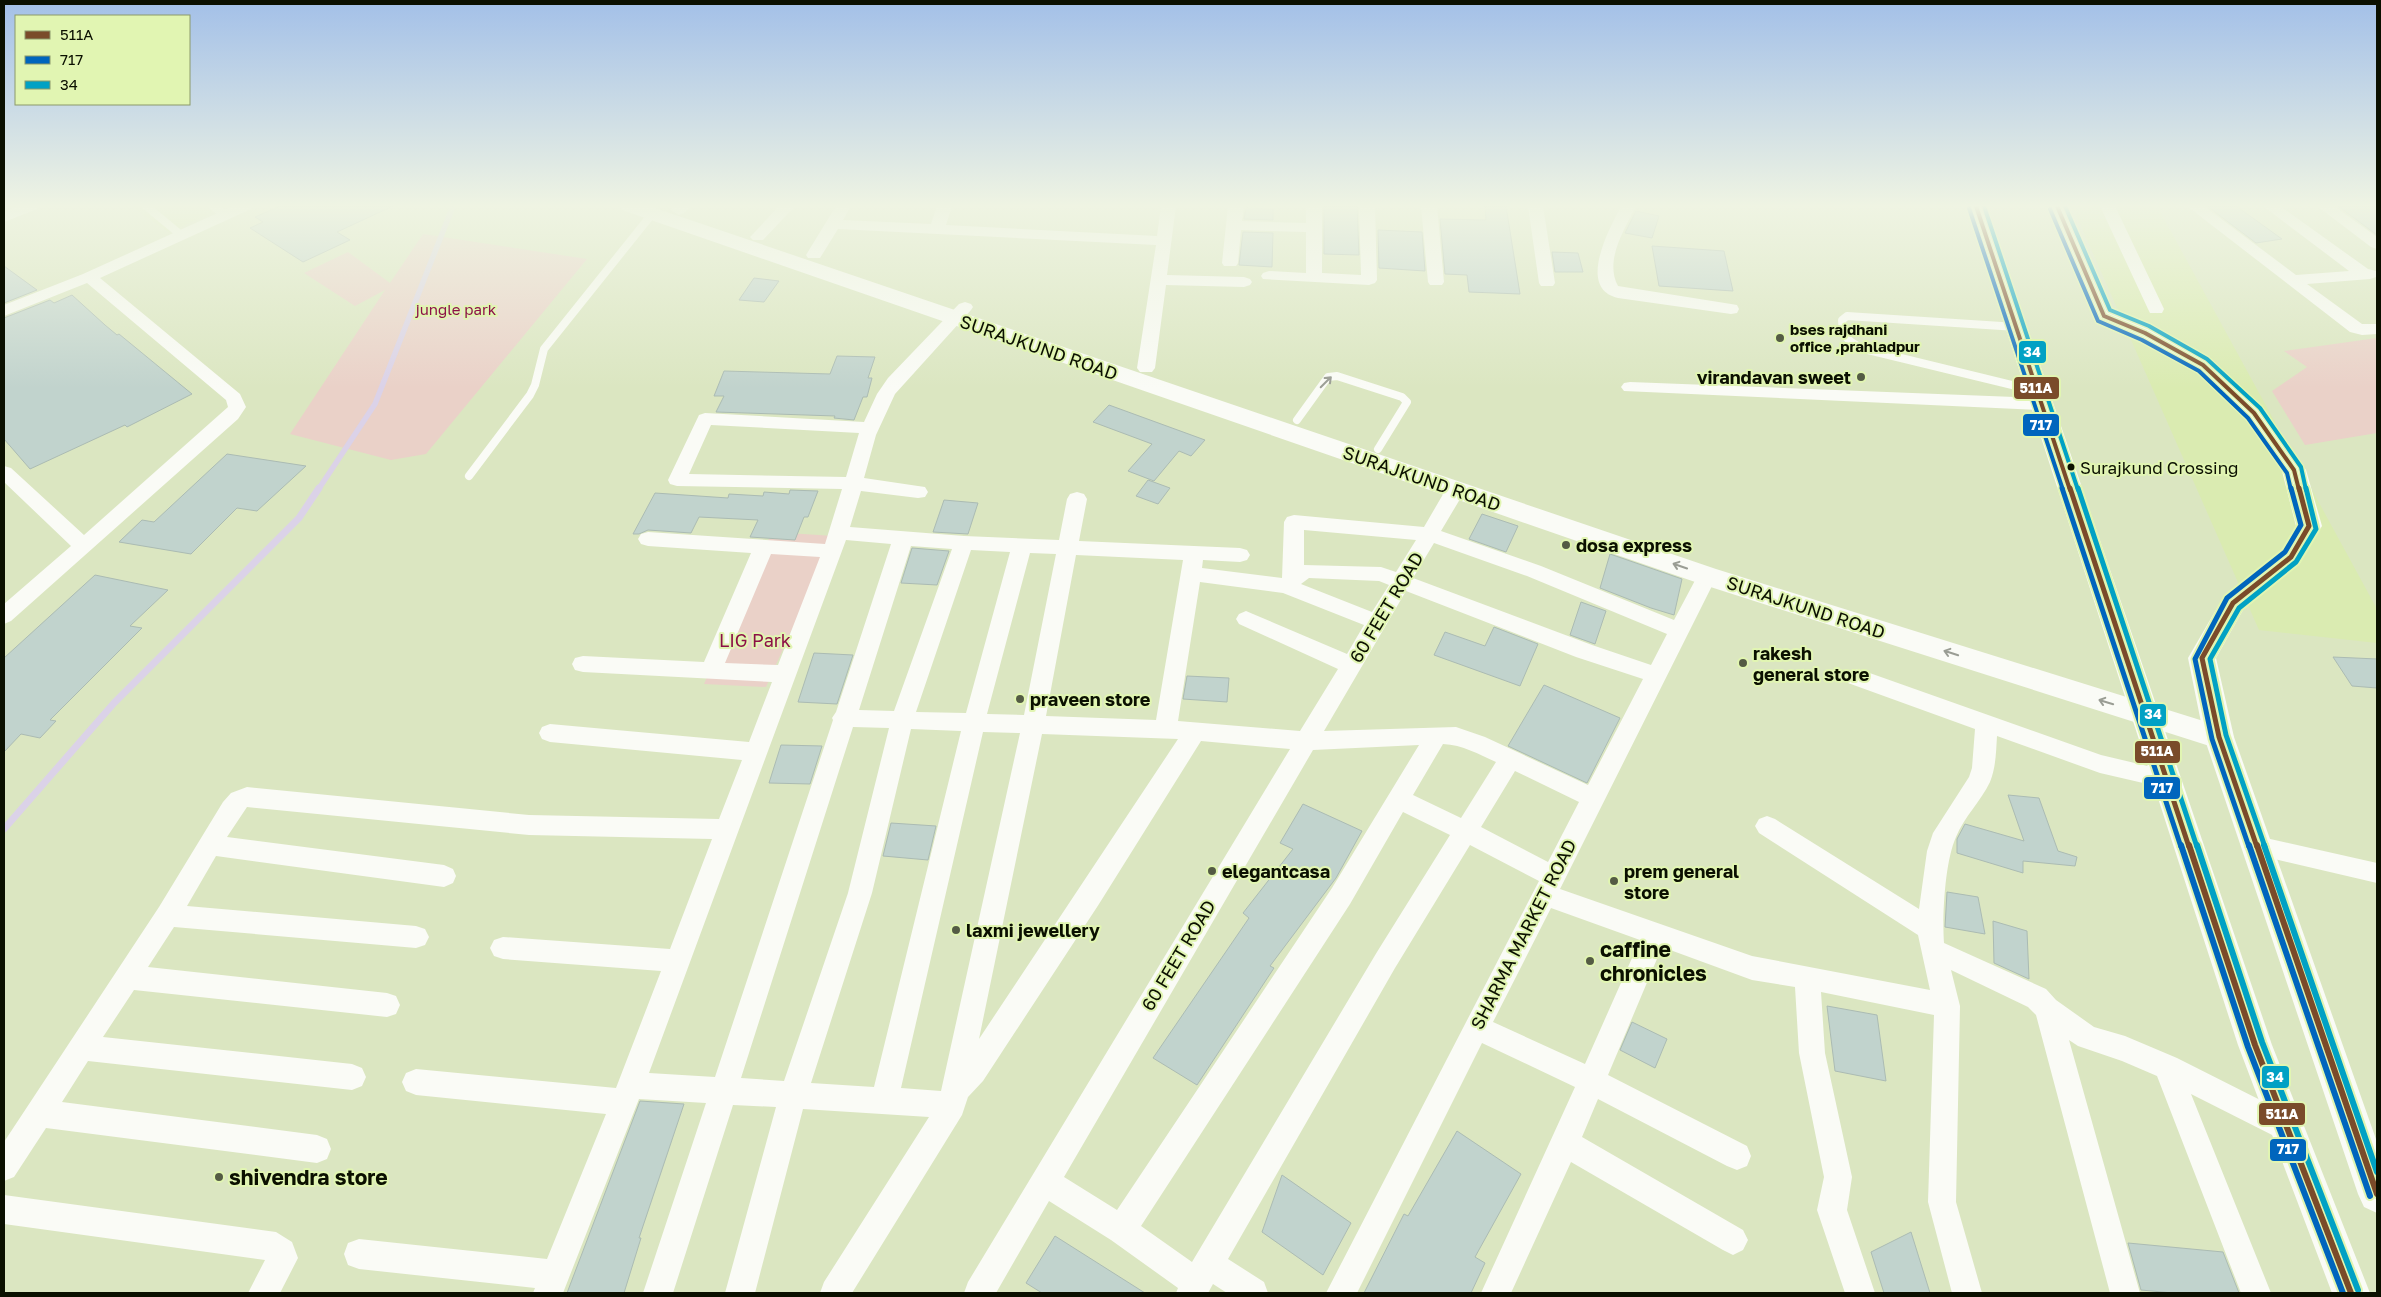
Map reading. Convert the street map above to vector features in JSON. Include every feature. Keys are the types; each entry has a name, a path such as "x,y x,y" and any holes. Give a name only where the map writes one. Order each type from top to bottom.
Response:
{"main road":[{"name":"SURAJKUND ROAD","path":"830,267 1707,576 2217,727"},
{"name":"SURAJKUND ROAD","path":"841,267 959,313 1146,368 1566,513 2143,704"},
{"path":"1997,267 2256,1045 2351,1293"},
{"path":"2083,267 2104,316 2145,333 2203,365 2254,413 2294,470 2309,526 2292,557 2233,603 2202,658 2217,727 2377,1194"}],"street":[{"path":"4,311 111,267"},
{"path":"1146,368 1161,267"},
{"path":"1314,267 1314,277"},
{"path":"1270,276 1369,280 1369,267"},
{"path":"1435,267 1436,282"},
{"path":"1544,267 1547,283"},
{"path":"1606,267 1608,286 1611,290 1618,293 1730,310"},
{"path":"2136,267 2156,309"},
{"path":"2275,267 2356,328 2362,330 2377,329"},
{"path":"2293,280 2371,273"},
{"path":"4,616 232,415 237,407 234,398 89,277"},
{"path":"1160,280 1244,282"},
{"path":"359,1254 552,1284 627,1094 836,542 870,428 886,394 894,382 959,313"},
{"path":"1630,387 2040,398"},
{"path":"870,428 705,419 677,480 852,484 918,492"},
{"path":"4,472 83,545"},
{"name":"60 FEET ROAD","path":"979,1293 1456,489"},
{"path":"953,1097 1033,725 1077,499"},
{"path":"1290,582 1294,522 1428,534 1534,570 1678,630"},
{"path":"648,539 764,546 903,539 1240,555"},
{"path":"658,1293 843,718 903,539"},
{"path":"740,1293 793,1096 860,893 902,721 964,542"},
{"path":"884,1101 974,723 1022,545"},
{"path":"711,670 764,546"},
{"path":"1166,729 1194,552"},
{"path":"1290,582 1309,571 1381,574 1592,654 1656,675"},
{"path":"1191,574 1290,582 1377,622"},
{"name":"SHARMA MARKET ROAD","path":"1341,1293 1707,576"},
{"path":"1246,619 1351,665"},
{"path":"583,664 786,674"},
{"path":"1856,677 2100,764 2168,780"},
{"path":"843,718 1166,729 1306,741 1437,735 1456,736 1477,743 1593,798"},
{"path":"1967,1293 1942,1202 1947,1006 1932,940 1939,852 1945,833 1979,780 1983,768 1987,724"},
{"path":"834,1293 953,1097 973,1072 1090,896 1195,732"},
{"path":"550,734 756,752"},
{"path":"1121,1230 1341,896 1437,735"},
{"path":"1199,1280 1386,960 1510,759"},
{"path":"4,1167 168,915 231,808 239,800 247,797 529,825 728,829"},
{"path":"1398,799 1466,831 1548,885 1654,934 1752,968 1808,977 1947,1006"},
{"path":"1767,826 1973,967 2036,998 2047,1009 2087,1037 2126,1049 2167,1066 2288,1129"},
{"path":"208,845 444,876"},
{"path":"2257,846 2377,873"},
{"path":"168,915 416,937"},
{"path":"1496,1293 1564,1144 1654,934"},
{"path":"503,948 677,961"},
{"path":"127,977 387,1005"},
{"path":"1808,977 1812,1053 1838,1177 1832,1210 1860,1293"},
{"path":"2047,1009 2125,1293"},
{"path":"1476,1027 1591,1081 1737,1156"},
{"path":"82,1048 352,1077"},
{"path":"2167,1066 2256,1293"},
{"path":"416,1082 627,1094 724,1092 884,1101 953,1097"},
{"path":"39,1113 317,1149"},
{"path":"1564,1144 1734,1240"},
{"path":"1045,1182 1199,1280 1253,1293"},
{"path":"4,1209 276,1247 282,1252 283,1258 264,1293"}],"lane":[{"path":"469,476 530,395 547,345 618,267"},
{"path":"2017,327 1847,316 1842,320 1841,333 1848,342 1868,350 2040,398"},
{"path":"1297,420 1328,377 1332,376 1402,397 1407,402 1378,449"}],"shaded area":[{"path":"2099,267 2190,267 2377,609 2377,643 2259,630"}],"green space":[{"name":"jungle park","path":"318,267 368,267 390,283 401,267 581,267 426,454 391,460 290,434 385,290 355,306 304,273"},
{"path":"2377,338 2377,433 2305,445 2272,391 2307,367 2284,351"},
{"name":"LIG Park","path":"772,532 834,536 766,687 704,684"}],"building":[{"path":"4,267 5,267 37,290 4,303"},
{"path":"1425,267 1425,271 1379,268"},
{"path":"1444,267 1516,267 1520,294 1469,292 1467,275 1445,274"},
{"path":"1554,267 1582,267 1583,272 1555,272"},
{"path":"1656,267 1727,267 1733,291 1659,286"},
{"path":"754,278 779,281 764,302 739,300"},
{"path":"72,295 117,335 119,334 192,394 127,427 125,425 30,469 4,439 4,318 50,300 54,303"},
{"path":"837,356 875,357 868,378 872,378 867,397 863,397 854,420 834,418 835,416 716,412 724,396 714,396 724,371 830,374"},
{"path":"1109,405 1205,440 1191,456 1179,451 1154,481 1128,471 1152,444 1093,422"},
{"path":"227,454 306,466 257,511 237,508 191,554 119,542 142,520 154,522"},
{"path":"1148,480 1170,488 1158,504 1136,496"},
{"path":"790,490 818,491 808,517 804,517 795,540 750,537 758,520 699,517 691,533 648,530 639,534 633,534 655,493 728,498 729,494 763,496 764,492 789,494"},
{"path":"944,500 978,503 968,534 933,532"},
{"path":"1482,514 1518,526 1506,552 1469,539"},
{"path":"912,548 949,551 937,585 901,583"},
{"path":"1610,554 1682,579 1674,615 1600,588"},
{"path":"95,575 168,590 130,626 142,628 50,720 56,721 40,738 21,734 4,752 4,658"},
{"path":"1581,602 1606,611 1595,644 1570,635"},
{"path":"1494,627 1538,644 1520,686 1434,655 1445,632 1485,646"},
{"path":"814,653 853,655 837,704 798,702"},
{"path":"2333,657 2377,659 2377,688 2352,686"},
{"path":"1187,676 1229,678 1227,702 1183,699"},
{"path":"1544,685 1620,718 1587,783 1508,746"},
{"path":"781,745 822,746 810,784 769,783"},
{"path":"2008,795 2039,798 2058,851 2077,857 2075,866 2023,861 2023,873 1957,853 1957,839 1965,824 2024,841"},
{"path":"1303,804 1362,831 1336,878 1270,966 1274,968 1197,1085 1153,1058 1249,918 1243,913 1293,849 1280,843"},
{"path":"891,823 936,826 928,860 883,856"},
{"path":"1947,892 1978,897 1985,934 1945,927"},
{"path":"1993,921 2027,931 2029,979 1994,963"},
{"path":"1827,1006 1877,1015 1886,1081 1835,1071"},
{"path":"1632,1022 1667,1039 1655,1068 1620,1050"},
{"path":"640,1101 684,1104 639,1238 641,1238 624,1293 567,1293"},
{"path":"1457,1131 1521,1174 1475,1257 1485,1263 1471,1293 1364,1293 1404,1214 1408,1216"},
{"path":"1282,1175 1351,1223 1323,1275 1262,1232"},
{"path":"1911,1232 1930,1293 1884,1293 1871,1252"},
{"path":"1055,1236 1145,1293 1042,1293 1026,1283"},
{"path":"2128,1243 2223,1252 2239,1293 2173,1293 2141,1290"}],"waterway":[{"path":"318,490 375,404 429,267"},
{"path":"4,829 114,703 299,518 319,488"}],"transit line":[{"name":"717","path":"1988,267 2248,1047 2343,1293"},
{"name":"511A","path":"1996,267 2255,1045 2351,1293"},
{"name":"34","path":"2004,267 2262,1042 2358,1290"},
{"name":"717","path":"2075,267 2098,321 2142,340 2199,371 2248,418 2287,473 2301,525 2285,552 2227,598 2195,659 2212,739 2370,1196"},
{"name":"511A","path":"2083,267 2104,316 2145,333 2203,365 2254,413 2294,470 2309,526 2291,557 2233,603 2202,658 2219,737 2377,1194"},
{"name":"34","path":"2091,267 2110,310 2149,326 2207,359 2260,408 2301,467 2316,529 2296,562 2239,608 2210,659 2226,735 2377,1172"}],"place":[{"name":"bses rajdhani office ,prahladpur","path":"1780,338"},
{"name":"virandavan sweet","path":"1861,377"},
{"name":"Surajkund Crossing","path":"2071,467"},
{"name":"dosa express","path":"1566,545"},
{"name":"rakesh general store","path":"1743,663"},
{"name":"praveen store","path":"1020,699"},
{"name":"elegantcasa","path":"1212,871"},
{"name":"prem general store","path":"1614,881"},
{"name":"laxmi jewellery","path":"956,930"},
{"name":"caffine chronicles","path":"1590,961"},
{"name":"shivendra store","path":"219,1177"}]}
